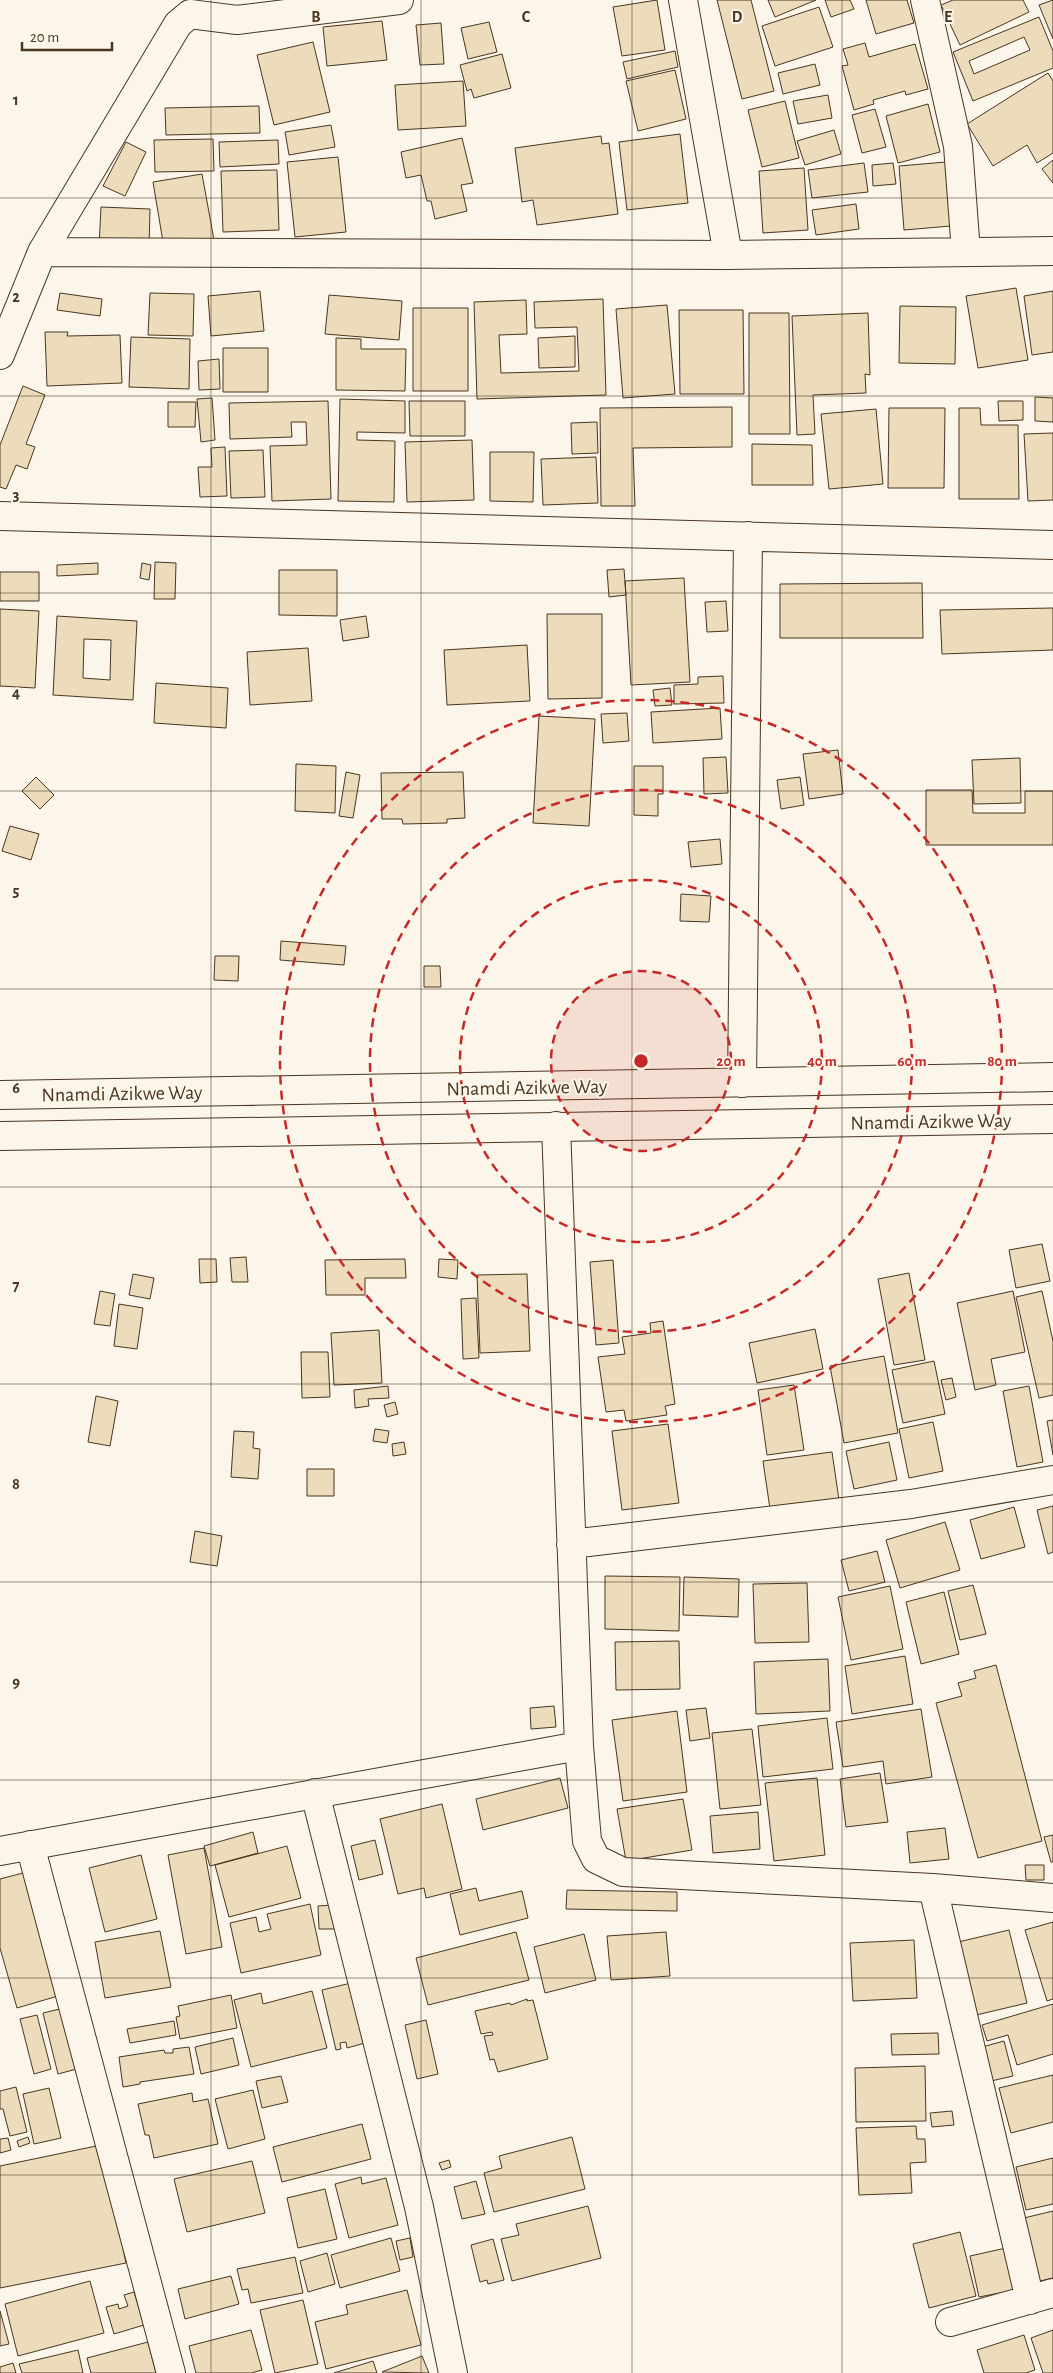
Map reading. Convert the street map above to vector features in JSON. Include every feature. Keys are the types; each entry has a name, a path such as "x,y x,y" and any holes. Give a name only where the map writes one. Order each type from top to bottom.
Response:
{"main road":[{"path":"0,355 42,252 178,24 190,14 237,20 399,0"},
{"path":"683,0 728,256"},
{"path":"925,0 958,146 966,252"},
{"path":"42,252 728,256 1053,251"},
{"path":"0,516 1053,545"},
{"path":"742,1083 748,536"},
{"name":"Nnamdi Azikwe Way","path":"0,1095 1053,1077"},
{"name":"Nnamdi Azikwe Way","path":"0,1136 1053,1119"},
{"path":"556,1126 579,1746 587,1841 596,1859 623,1872 933,1888 1053,1898"},
{"path":"572,1544 911,1504 1053,1480"},
{"path":"0,1851 579,1746"},
{"path":"315,1793 419,2208 453,2373"},
{"path":"30,1845 171,2373"},
{"path":"933,1888 1041,2296 950,2322"}],"building":[{"path":"657,0 665,50 622,56 613,7"},
{"path":"717,0 751,0 774,91 742,99"},
{"path":"768,0 816,0 775,17"},
{"path":"825,0 850,0 854,9 831,17"},
{"path":"866,0 907,0 914,23 876,34"},
{"path":"953,0 1023,0 1029,12 960,45 941,5"},
{"path":"1053,0 1053,39 1039,5"},
{"path":"819,7 833,47 775,66 762,26"},
{"path":"1039,17 1053,51 1053,68 973,101 953,52","holes":["1024,37 1030,50 974,74 969,61"]},
{"path":"382,21 387,60 327,66 323,27"},
{"path":"489,22 497,52 468,59 461,28"},
{"path":"441,23 444,64 420,65 416,25"},
{"path":"313,42 330,112 274,125 257,55"},
{"path":"865,43 869,57 915,44 928,89 906,95 905,91 873,100 874,104 854,110 842,66 848,65 843,49"},
{"path":"675,51 678,67 627,79 623,62"},
{"path":"502,54 511,88 474,98 471,89 467,91 460,65"},
{"path":"815,64 820,85 783,94 778,73"},
{"path":"675,70 686,119 638,131 626,81"},
{"path":"1048,73 1053,81 1053,153 1037,163 1027,145 993,166 967,124"},
{"path":"463,81 466,126 398,130 395,85"},
{"path":"828,95 832,118 798,124 793,101"},
{"path":"785,101 799,158 762,167 748,110"},
{"path":"928,104 940,152 898,163 886,116"},
{"path":"259,106 260,133 166,135 165,108"},
{"path":"875,109 886,147 862,153 852,115"},
{"path":"331,125 335,147 289,155 285,132"},
{"path":"834,130 841,154 805,165 797,141"},
{"path":"680,134 688,203 627,210 619,142"},
{"path":"601,136 602,144 609,143 618,214 537,225 533,200 522,202 515,148"},
{"path":"462,138 473,183 461,185 467,211 435,219 431,201 427,201 421,175 406,178 401,152"},
{"path":"213,139 214,171 155,172 154,140"},
{"path":"278,140 279,164 220,167 219,142"},
{"path":"126,142 146,152 125,196 103,186"},
{"path":"338,157 346,232 295,237 287,162"},
{"path":"1053,160 1053,183 1042,169"},
{"path":"946,162 951,226 904,230 899,166"},
{"path":"864,163 868,192 812,198 808,170"},
{"path":"893,163 896,184 873,186 872,165"},
{"path":"804,168 808,230 763,233 759,171"},
{"path":"277,170 279,230 223,232 221,171"},
{"path":"202,174 214,240 164,248 153,182"},
{"path":"856,204 859,229 816,235 812,210"},
{"path":"101,207 150,209 149,249 99,247"},
{"path":"1016,288 1028,360 978,368 966,296"},
{"path":"260,291 264,331 211,336 208,296"},
{"path":"1053,291 1053,352 1032,355 1024,296"},
{"path":"60,293 102,299 100,316 57,310"},
{"path":"150,293 194,294 193,336 148,335"},
{"path":"329,295 402,301 399,340 325,334"},
{"path":"603,299 606,395 477,399 474,302 526,300 527,334 499,335 501,373 579,371 577,327 535,328 534,302"},
{"path":"667,305 675,394 623,398 616,309"},
{"path":"900,306 956,307 955,364 899,363"},
{"path":"413,308 468,308 468,391 413,391"},
{"path":"679,310 743,310 744,394 680,394"},
{"path":"749,313 789,313 790,434 749,434"},
{"path":"868,313 870,375 865,374 866,393 813,395 815,434 797,435 792,316"},
{"path":"45,332 68,332 67,336 120,335 122,383 47,386"},
{"path":"575,336 575,367 539,368 538,338"},
{"path":"131,337 190,339 189,389 129,387"},
{"path":"336,338 361,339 361,349 406,349 405,391 336,390"},
{"path":"223,348 268,348 268,392 223,392"},
{"path":"219,359 220,389 199,390 198,361"},
{"path":"23,386 45,395 26,444 35,447 27,469 16,465 6,489 0,487 0,445"},
{"path":"1035,397 1053,398 1053,422 1035,421"},
{"path":"212,398 215,440 201,442 197,399"},
{"path":"340,399 405,401 405,433 357,432 357,440 395,441 394,502 338,501"},
{"path":"328,401 331,499 272,501 270,446 307,445 306,422 291,422 292,437 230,439 229,403"},
{"path":"409,401 465,401 465,436 410,436"},
{"path":"998,401 1023,401 1023,420 999,421"},
{"path":"168,402 196,402 195,427 168,427"},
{"path":"732,407 732,447 633,448 635,506 601,506 600,408"},
{"path":"889,408 945,408 944,488 888,488"},
{"path":"959,408 980,408 981,425 1018,425 1019,499 959,499"},
{"path":"876,409 883,484 829,489 821,414"},
{"path":"597,422 598,453 572,454 571,423"},
{"path":"1053,433 1053,500 1028,501 1024,434"},
{"path":"472,440 474,500 407,502 405,442"},
{"path":"752,444 812,445 813,485 752,485"},
{"path":"225,447 227,496 200,497 198,467 212,467 211,448"},
{"path":"263,450 265,497 231,498 229,451"},
{"path":"490,452 534,452 533,502 490,501"},
{"path":"596,457 598,503 543,505 541,459"},
{"path":"155,562 176,563 175,599 154,599"},
{"path":"98,563 98,574 57,576 57,565"},
{"path":"142,563 151,565 149,580 140,578"},
{"path":"624,569 626,595 609,597 607,570"},
{"path":"279,570 337,570 337,616 279,615"},
{"path":"0,572 39,572 39,601 0,601"},
{"path":"684,578 690,682 631,685 625,581"},
{"path":"922,583 923,638 780,638 780,584"},
{"path":"726,601 728,631 707,632 705,602"},
{"path":"1053,608 1053,650 942,654 940,610"},
{"path":"0,609 39,611 35,688 0,686"},
{"path":"547,614 602,614 602,698 548,699"},
{"path":"57,616 137,621 133,700 53,695","holes":["84,639 111,640 110,680 83,678"]},
{"path":"366,616 369,637 343,641 340,620"},
{"path":"527,645 530,701 447,705 444,650"},
{"path":"308,648 312,701 250,705 247,652"},
{"path":"723,676 724,703 674,704 674,685 698,684 698,677"},
{"path":"156,683 228,688 226,728 154,723"},
{"path":"670,688 672,705 655,706 653,690"},
{"path":"720,708 722,739 653,743 651,712"},
{"path":"627,713 629,741 603,743 601,714"},
{"path":"539,716 595,719 589,826 533,823"},
{"path":"838,750 843,794 809,799 803,754"},
{"path":"726,757 728,793 704,794 703,758"},
{"path":"1020,758 1021,803 974,804 972,760"},
{"path":"296,764 336,766 335,813 295,811"},
{"path":"634,766 663,766 663,794 658,794 658,816 634,815"},
{"path":"346,772 360,775 353,818 339,816"},
{"path":"463,772 465,818 447,819 447,823 403,824 402,819 382,819 381,773"},
{"path":"36,777 54,795 40,809 22,791"},
{"path":"800,777 804,805 781,809 777,780"},
{"path":"926,790 972,790 973,813 1025,813 1025,791 1053,791 1053,845 926,845"},
{"path":"10,826 39,834 31,860 2,851"},
{"path":"720,839 722,864 691,867 688,842"},
{"path":"681,894 711,896 709,922 680,921"},
{"path":"281,941 346,946 344,965 280,960"},
{"path":"215,956 239,956 238,981 214,980"},
{"path":"424,966 440,966 441,987 424,987"},
{"path":"1042,1244 1050,1281 1016,1288 1009,1250"},
{"path":"246,1257 248,1282 232,1282 230,1258"},
{"path":"199,1259 216,1259 217,1282 200,1283"},
{"path":"405,1259 406,1278 365,1278 365,1295 326,1295 325,1260"},
{"path":"439,1259 458,1260 457,1279 438,1277"},
{"path":"613,1260 619,1343 596,1345 590,1262"},
{"path":"909,1273 925,1360 894,1365 878,1279"},
{"path":"133,1274 154,1278 150,1299 129,1295"},
{"path":"527,1274 530,1351 480,1353 477,1275"},
{"path":"100,1291 115,1294 110,1326 94,1324"},
{"path":"1013,1291 1025,1352 991,1359 996,1385 975,1390 957,1303"},
{"path":"1042,1291 1053,1341 1053,1395 1039,1398 1016,1297"},
{"path":"476,1298 479,1358 463,1359 461,1299"},
{"path":"119,1304 143,1308 137,1349 114,1346"},
{"path":"663,1321 675,1404 665,1406 667,1415 626,1421 624,1410 606,1412 598,1357 625,1354 622,1337 651,1333 650,1323"},
{"path":"815,1329 823,1369 757,1383 749,1343"},
{"path":"379,1330 382,1383 334,1385 331,1333"},
{"path":"301,1352 328,1352 330,1397 302,1398"},
{"path":"884,1356 898,1433 844,1443 830,1366"},
{"path":"934,1361 945,1414 903,1423 892,1370"},
{"path":"952,1378 956,1397 946,1400 941,1380"},
{"path":"794,1385 804,1450 767,1455 758,1390"},
{"path":"388,1386 389,1398 368,1399 369,1406 355,1408 354,1390"},
{"path":"1029,1386 1043,1462 1017,1467 1003,1391"},
{"path":"96,1396 118,1401 110,1446 88,1442"},
{"path":"395,1402 398,1414 387,1417 384,1405"},
{"path":"1053,1420 1053,1455 1047,1421"},
{"path":"933,1422 943,1471 909,1478 899,1429"},
{"path":"668,1424 679,1503 622,1510 612,1431"},
{"path":"375,1429 389,1431 387,1443 373,1441"},
{"path":"234,1431 254,1432 253,1448 260,1449 258,1479 231,1477"},
{"path":"404,1442 406,1454 393,1456 392,1444"},
{"path":"889,1442 897,1480 854,1489 846,1451"},
{"path":"832,1452 839,1500 770,1509 763,1461"},
{"path":"307,1469 334,1469 334,1496 307,1496"},
{"path":"1053,1506 1053,1552 1048,1554 1037,1510"},
{"path":"1014,1507 1025,1547 981,1559 970,1520"},
{"path":"945,1522 960,1570 900,1588 886,1540"},
{"path":"195,1531 222,1536 217,1566 190,1562"},
{"path":"877,1551 885,1582 849,1591 841,1560"},
{"path":"605,1576 680,1577 679,1631 605,1629"},
{"path":"684,1577 739,1579 738,1617 683,1615"},
{"path":"807,1583 809,1642 755,1643 753,1584"},
{"path":"973,1585 986,1634 960,1640 948,1591"},
{"path":"890,1586 903,1649 851,1660 838,1597"},
{"path":"944,1592 959,1654 921,1664 906,1602"},
{"path":"679,1641 680,1689 616,1690 615,1642"},
{"path":"905,1656 913,1704 852,1714 845,1666"},
{"path":"828,1659 830,1711 756,1714 754,1662"},
{"path":"996,1665 1042,1841 978,1858 936,1703 962,1696 958,1683 976,1678 974,1671"},
{"path":"554,1706 556,1727 531,1729 530,1708"},
{"path":"706,1708 710,1738 690,1741 686,1710"},
{"path":"921,1709 932,1777 886,1784 883,1761 843,1767 836,1722"},
{"path":"677,1711 687,1792 623,1801 612,1720"},
{"path":"827,1718 833,1769 763,1777 758,1726"},
{"path":"752,1729 761,1805 720,1809 712,1733"},
{"path":"880,1773 888,1822 846,1827 840,1779"},
{"path":"560,1778 568,1808 483,1830 476,1799"},
{"path":"817,1778 825,1855 774,1861 765,1783"},
{"path":"683,1799 692,1850 626,1861 617,1809"},
{"path":"442,1804 462,1889 426,1898 424,1888 398,1894 380,1819"},
{"path":"758,1812 760,1849 713,1853 710,1816"},
{"path":"945,1828 949,1859 910,1863 907,1832"},
{"path":"253,1832 258,1853 210,1866 204,1846"},
{"path":"1053,1835 1053,1862 1051,1862 1044,1837"},
{"path":"375,1840 383,1874 359,1880 351,1846"},
{"path":"287,1846 301,1898 229,1917 215,1865"},
{"path":"204,1848 222,1947 186,1954 168,1855"},
{"path":"141,1855 157,1919 105,1932 89,1868"},
{"path":"1025,1865 1044,1865 1044,1880 1026,1880"},
{"path":"23,1873 58,1996 17,2008 0,1948 0,1879"},
{"path":"476,1888 479,1901 522,1891 528,1918 460,1935 450,1894"},
{"path":"567,1890 677,1892 677,1911 566,1909"},
{"path":"310,1904 321,1955 241,1973 230,1923 256,1917 259,1932 271,1929 267,1914"},
{"path":"333,1905 335,1929 319,1929 318,1906"},
{"path":"1053,1922 1053,1999 1047,2001 1025,1930"},
{"path":"1009,1930 1027,2003 972,2016 954,1943"},
{"path":"160,1931 171,1987 105,1998 95,1942"},
{"path":"516,1932 529,1980 428,2005 416,1958"},
{"path":"666,1932 670,1976 611,1980 607,1936"},
{"path":"584,1934 596,1980 545,1993 534,1947"},
{"path":"914,1940 917,1998 853,2001 850,1943"},
{"path":"351,1983 365,2043 347,2048 346,2042 340,2043 341,2049 336,2050 322,1990"},
{"path":"312,1991 327,2048 251,2067 234,2000 261,1993 263,2004"},
{"path":"231,1995 237,2028 180,2039 176,2017 180,2016 178,2006"},
{"path":"527,1999 527,2001 533,2000 548,2059 498,2072 494,2059 490,2060 484,2036 493,2035 492,2032 481,2034 475,2011 510,2003 511,2005"},
{"path":"1053,2004 1053,2054 1017,2065 1008,2035 987,2041 982,2025"},
{"path":"68,2007 84,2067 58,2074 43,2013"},
{"path":"37,2015 51,2069 34,2074 20,2019"},
{"path":"426,2020 438,2074 417,2079 405,2025"},
{"path":"174,2021 176,2035 130,2043 127,2029"},
{"path":"938,2033 939,2054 892,2055 891,2034"},
{"path":"233,2038 239,2065 201,2074 195,2047"},
{"path":"1004,2041 1013,2076 991,2081 982,2047"},
{"path":"189,2047 194,2074 140,2082 140,2084 123,2087 119,2057 164,2050 165,2053 173,2053 173,2049"},
{"path":"925,2066 926,2121 856,2122 855,2068"},
{"path":"1053,2075 1053,2122 1011,2133 999,2088"},
{"path":"281,2076 288,2102 262,2108 256,2081"},
{"path":"16,2087 27,2132 10,2136 3,2109 0,2109 0,2091"},
{"path":"49,2088 61,2138 34,2144 23,2094"},
{"path":"253,2090 265,2139 228,2149 215,2099"},
{"path":"192,2093 193,2102 208,2099 218,2144 154,2158 149,2135 145,2135 138,2104"},
{"path":"952,2111 954,2125 932,2127 930,2113"},
{"path":"362,2124 371,2159 282,2182 273,2147"},
{"path":"916,2126 917,2139 925,2139 926,2162 910,2163 912,2193 859,2195 856,2128"},
{"path":"28,2137 30,2143 19,2147 17,2141"},
{"path":"572,2137 585,2189 494,2212 484,2173 502,2168 499,2156"},
{"path":"8,2138 11,2150 0,2153 0,2139"},
{"path":"101,2145 126,2263 0,2288 0,2166"},
{"path":"1053,2158 1053,2204 1026,2210 1016,2167"},
{"path":"449,2160 451,2167 442,2170 439,2163"},
{"path":"252,2161 265,2213 187,2232 174,2179"},
{"path":"361,2177 362,2184 386,2178 398,2225 349,2238 335,2184"},
{"path":"476,2181 485,2214 462,2219 454,2187"},
{"path":"325,2189 337,2239 298,2248 287,2198"},
{"path":"588,2206 601,2258 512,2281 501,2239 519,2235 516,2224"},
{"path":"1053,2211 1053,2278 1040,2281 1024,2218"},
{"path":"960,2232 976,2296 929,2308 913,2244"},
{"path":"391,2238 400,2271 340,2288 331,2255"},
{"path":"410,2238 413,2257 400,2260 396,2241"},
{"path":"493,2239 504,2280 488,2284 487,2280 480,2282 471,2245"},
{"path":"1006,2248 1015,2290 979,2297 970,2256"},
{"path":"327,2253 335,2284 308,2292 300,2261"},
{"path":"295,2257 303,2293 251,2303 248,2289 242,2290 237,2269"},
{"path":"231,2276 239,2304 185,2319 178,2289"},
{"path":"90,2281 104,2333 18,2356 5,2304"},
{"path":"407,2290 421,2345 326,2369 315,2322 348,2314 346,2305"},
{"path":"134,2292 144,2325 114,2334 106,2307 118,2304 119,2309 128,2306 124,2295"},
{"path":"303,2300 318,2364 275,2373 260,2310"},
{"path":"0,2311 9,2344 0,2346"},
{"path":"251,2330 262,2370 251,2373 196,2373 189,2346"},
{"path":"1053,2330 1053,2373 1043,2373 1031,2338"},
{"path":"1024,2335 1035,2370 1026,2373 984,2373 977,2350"},
{"path":"148,2342 156,2373 91,2373 87,2358"},
{"path":"78,2350 83,2373 22,2373 19,2364"},
{"path":"422,2356 429,2373 382,2372"},
{"path":"373,2361 377,2373 334,2373"},
{"path":"13,2363 16,2373 0,2373 0,2367"}]}
